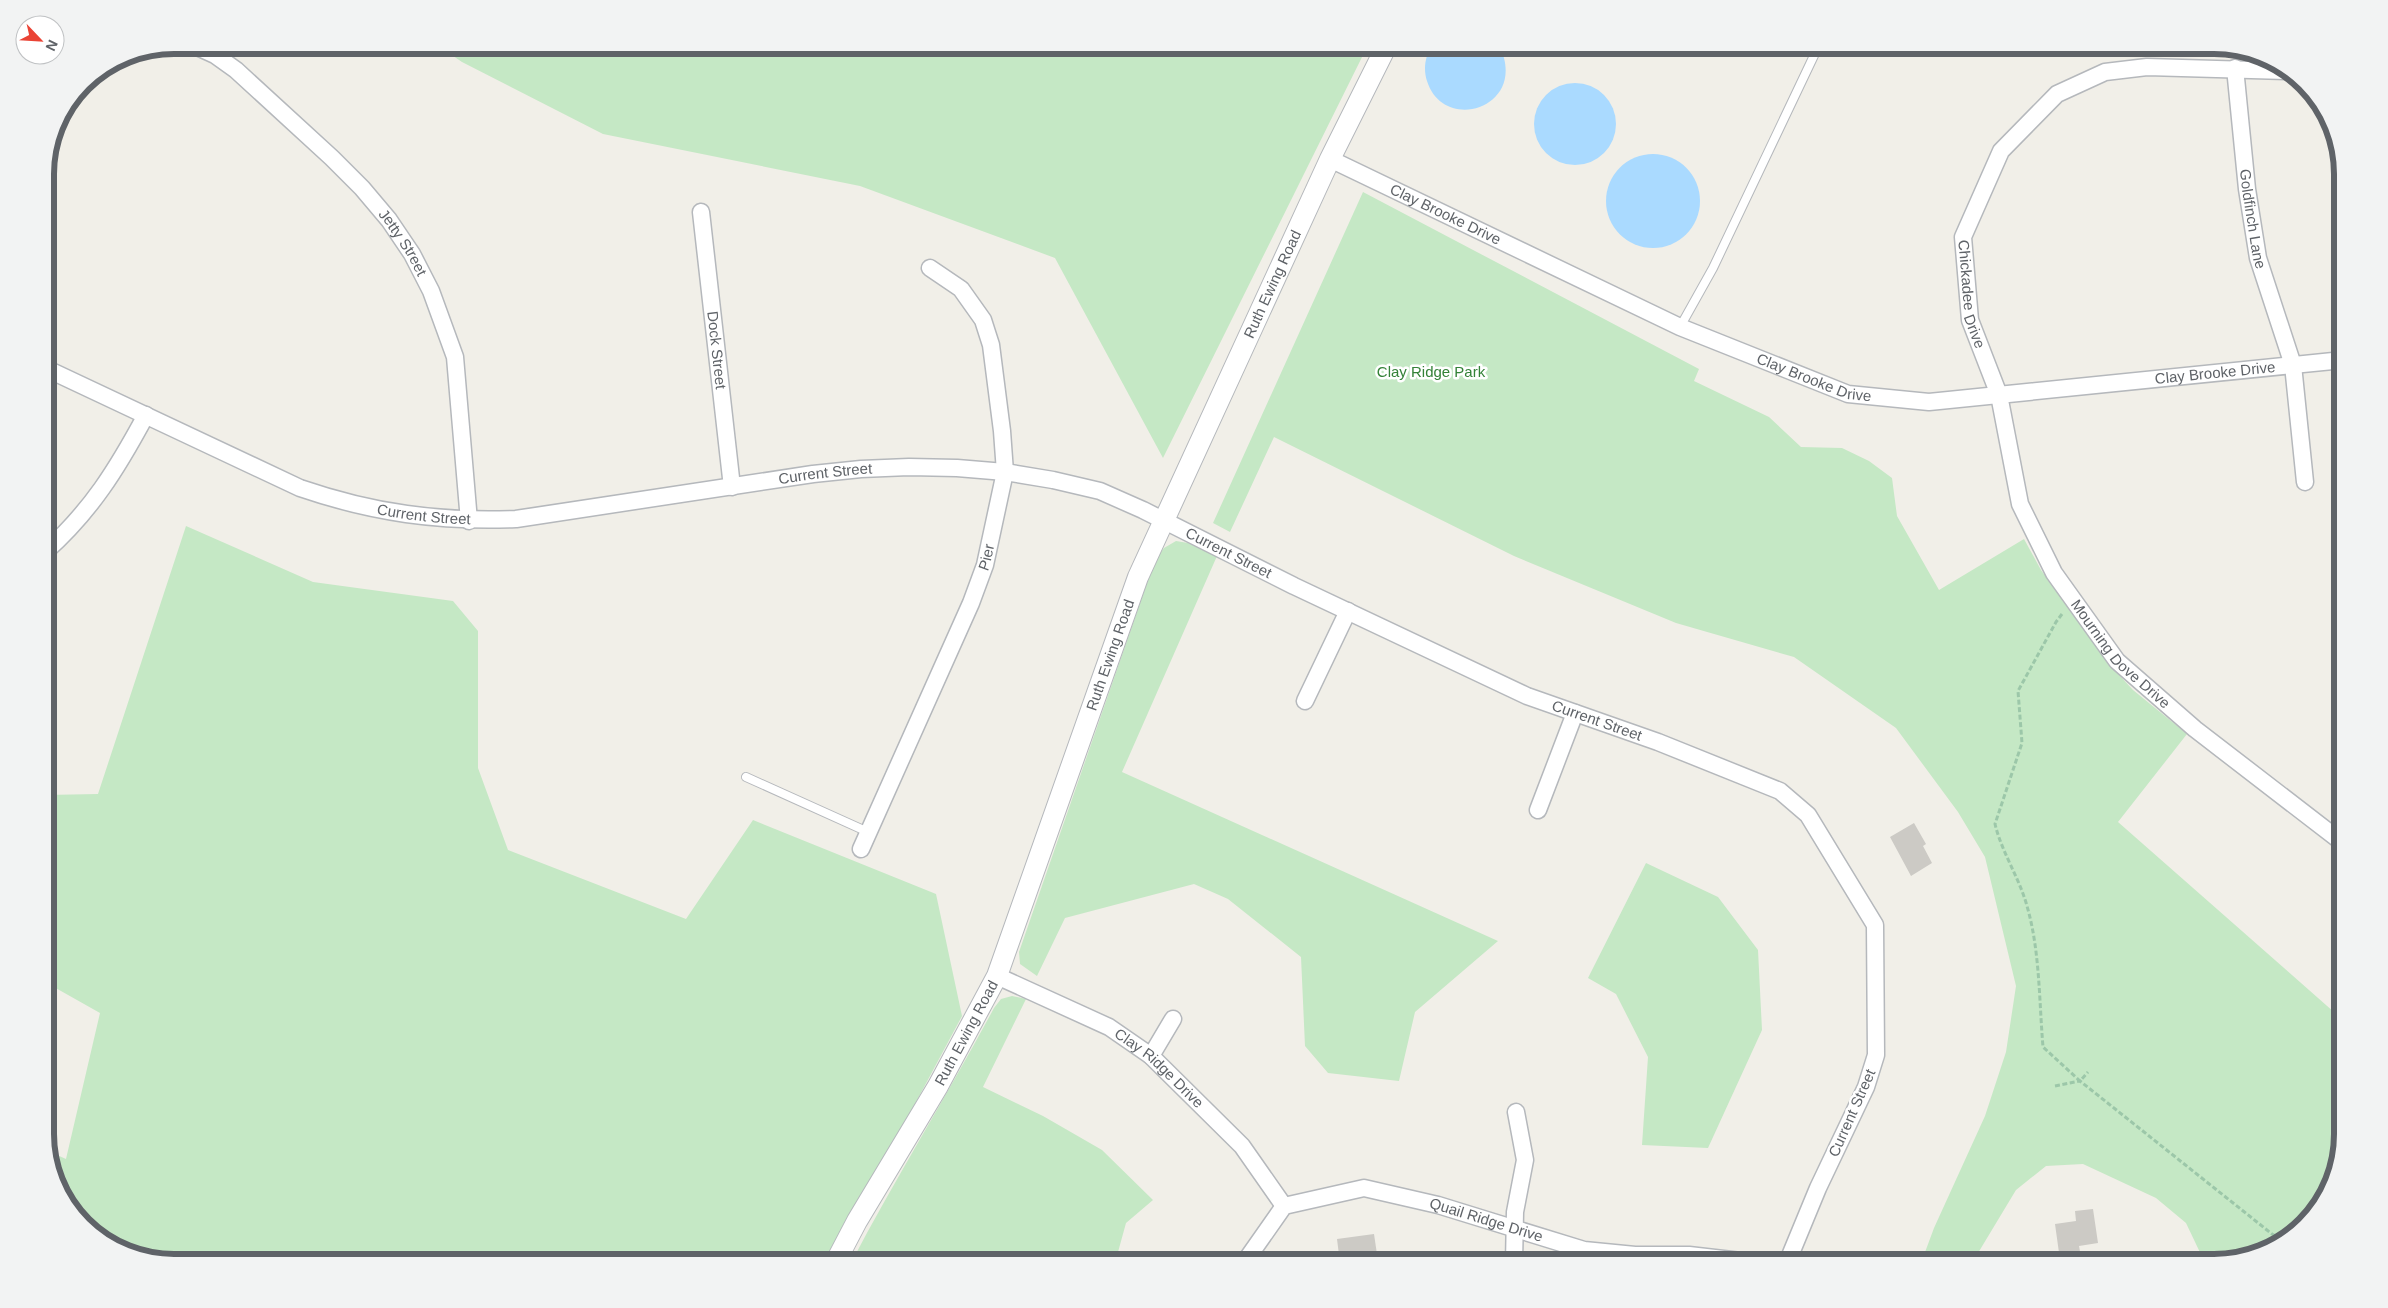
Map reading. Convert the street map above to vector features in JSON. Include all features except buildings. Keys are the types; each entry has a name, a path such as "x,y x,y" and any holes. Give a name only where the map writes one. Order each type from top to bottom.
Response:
{"street":[{"name":"Jetty Street","path":"213,54 236,70 332,158 368,194 389,220 412,254 432,291 455,357 470,521"},
{"name":"Ruth Ewing Road","path":"840,1254 857,1221 950,1064 997,976 1087,726 1129,600 1330,159 1382,54"},
{"name":"Chickadee Drive","path":"1999,395 1970,320 1963,237 2001,151 2057,94 2105,72 2147,67 2275,70"},
{"name":"Goldfinch Lane","path":"2235,68 2247,189 2258,258 2293,365 2305,482"},
{"name":"Clay Brooke Drive","path":"1330,159 1680,327 1848,394 1929,402 2334,361"},
{"name":"Dock Street","path":"701,212 732,487"},
{"name":"Pier","path":"861,849 971,603 985,565 1005,472 991,345 983,320 961,289 930,268"},
{"name":"Current Street","path":"54,372 300,488 332,499 382,512 433,519 470,521 516,519 861,469 938,467 1005,472 1053,480 1100,492 1164,520 1348,611 1527,696 1658,742 1780,791 1808,815 1875,926 1876,1055 1866,1087 1818,1188 1792,1254"},
{"name":"Mourning Dove Drive","path":"1999,395 2020,504 2054,573 2117,661 2195,729 2334,833"},
{"path":"54,544 69,531 101,493 146,415"},
{"path":"1305,701 1348,611"},
{"path":"1538,810 1575,713"},
{"name":"Clay Ridge Drive","path":"997,976 1109,1028 1151,1056 1242,1146 1284,1206"},
{"path":"1151,1056 1174,1019"},
{"path":"1514,1254 1514,1228 1525,1160 1516,1112"},
{"name":"Quail Ridge Drive","path":"1284,1206 1364,1188 1438,1205 1584,1250 1625,1254"},
{"path":"1250,1254 1284,1206"}],"lane":[{"path":"1680,327 1712,268 1814,54"},
{"path":"746,777 868,832"}],"path":[{"path":"2063,614 2056,622 2018,691 2022,743 1995,824 1998,838 2019,882 2032,929 2044,1047 2080,1080 2277,1236"},
{"path":"2054,1086 2080,1080 2088,1072"}],"green space":[{"path":"450,54 1364,54 1163,458 1055,258 860,186 603,134 462,62"},
{"name":"Clay Ridge Park","path":"1363,192 1699,369 1694,381 1769,417 1801,447 1842,448 1869,461 1892,478 1897,516 1939,590 2024,539 2041,570 2108,663 2133,690 2187,734 2118,822 2334,1012 2333,1150 2328,1173 2314,1201 2293,1224 2267,1242 2253,1248 2230,1253 2201,1254 2186,1223 2156,1198 2083,1164 2046,1166 2016,1190 1977,1254 1924,1254 1934,1228 1985,1116 2006,1052 2016,986 1985,857 1958,812 1896,728 1794,657 1676,623 1514,556 1274,437 1230,532 1213,523"},
{"path":"186,526 313,582 453,601 478,631 478,768 508,850 686,919 753,820 936,894 962,1016 835,1254 174,1254 143,1250 121,1242 107,1234 84,1213 66,1187 56,1154 66,1159 100,1013 54,987 54,795 98,794"},
{"path":"1176,541 1188,543 1217,556 1122,772 1498,941 1415,1012 1399,1081 1328,1073 1305,1046 1301,957 1228,899 1194,884 1065,918 1037,976 1020,964 1019,952 1155,560 1164,548"},
{"path":"1646,863 1718,897 1758,950 1762,1030 1708,1148 1642,1145 1648,1057 1616,994 1588,978"},
{"path":"1012,996 1026,999 983,1087 1043,1116 1102,1150 1153,1200 1126,1223 1117,1254 856,1254 994,1008 1001,999"}],"water":[{"path":"1428,54 1502,54 1506,67 1503,84 1494,98 1481,106 1465,110 1450,107 1436,98 1427,81 1425,72"},
{"path":"1575,83 1591,86 1604,95 1613,108 1616,124 1613,140 1604,153 1591,162 1575,165 1559,162 1546,153 1537,140 1534,124 1537,108 1546,95 1559,86"},
{"path":"1644,154 1662,154 1687,167 1697,183 1700,201 1697,219 1687,235 1662,248 1644,248 1619,235 1606,210 1606,192 1619,167"}]}
